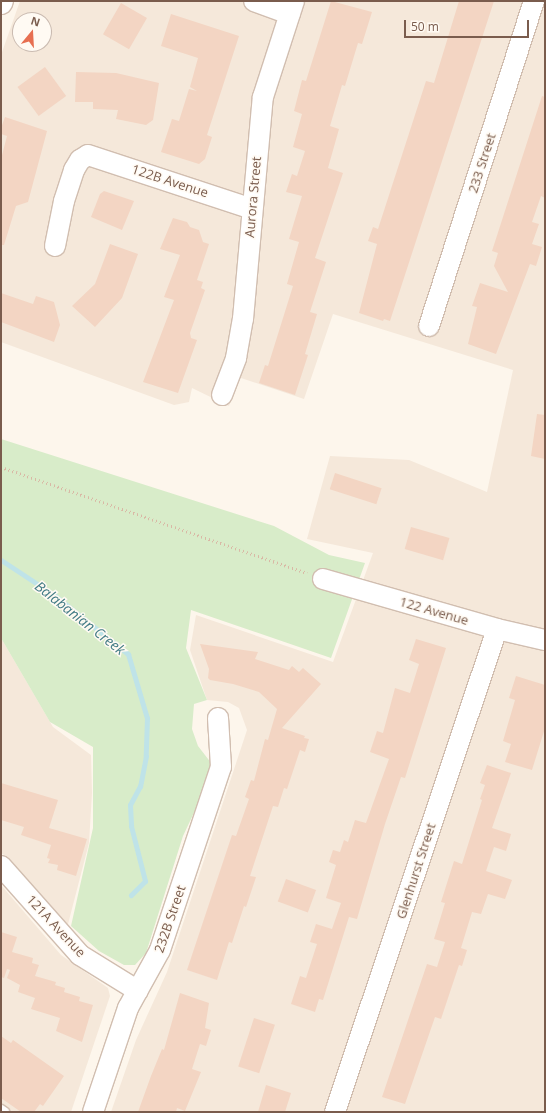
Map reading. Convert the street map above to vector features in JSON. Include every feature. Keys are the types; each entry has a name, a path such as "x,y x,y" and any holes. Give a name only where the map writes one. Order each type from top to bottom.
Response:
{"street":[{"path":"254,1 292,7"},
{"name":"233 Street","path":"429,326 534,1"},
{"name":"Aurora Street","path":"222,395 236,358 242,318 263,97 292,7"},
{"name":"122B Avenue","path":"55,246 64,200 74,170 80,160 88,154 252,209"},
{"name":"122 Avenue","path":"323,579 497,630 545,640"},
{"name":"Glenhurst Street","path":"335,1112 497,630"},
{"name":"232B Street","path":"93,1112 122,1022 160,950 221,767 218,718"},
{"name":"121A Avenue","path":"1,866 80,955 138,991"}],"path":[{"path":"1,467 323,579"}],"shaded area":[{"path":"20,1 545,1 545,1112 111,1112 136,1040 167,972 247,730 239,708 228,702 207,700 190,650 196,615 333,662 373,553 307,539 330,456 409,460 487,492 513,370 333,314 304,399 238,377 229,406 192,388 189,402 174,405 1,342 1,55 12,24 12,52 52,52 52,12 16,12"},
{"path":"1,638 53,727 91,755 92,793 89,843 67,928 8,857 1,853"},
{"path":"1,885 61,955 108,988 110,996 71,1112 1,1112"}],"green space":[{"path":"1,439 274,526 329,555 365,563 331,658 191,610 186,648 207,700 194,704 192,729 198,746 215,768 183,836 146,953 135,965 124,965 99,951 71,926 93,828 93,747 50,722 1,638"}],"building":[{"path":"331,1 372,12 362,44 358,43 345,86 342,85 330,126 339,129 328,168 343,173 315,258 326,262 310,312 317,314 305,354 308,355 295,395 259,383 265,365 268,366 293,286 287,284 299,242 289,239 302,196 286,192 292,174 297,176 305,151 293,147 302,114 294,111 302,80 306,81"},
{"path":"459,1 494,1 390,321 384,319 383,321 359,313 377,244 368,241 373,227 378,229 426,81 434,83"},
{"path":"121,3 147,18 129,49 103,34"},
{"path":"171,14 239,36 207,135 212,137 205,159 199,164 161,152 172,119 179,121 189,89 197,91 190,87 198,58 161,46"},
{"path":"45,67 66,96 39,116 17,87"},
{"path":"76,72 116,73 159,83 153,120 146,125 116,119 118,110 93,109 93,102 75,102"},
{"path":"542,96 545,97 545,198 541,196 532,222 539,224 532,244 542,247 536,266 530,264 496,354 468,344 477,307 472,306 480,283 508,292 494,266 498,253 492,251"},
{"path":"5,117 47,131 28,202 16,206 4,245 1,245 1,159 7,136 1,134 1,128"},
{"path":"104,191 134,201 122,230 91,217 100,194"},
{"path":"173,218 187,222 190,227 199,230 203,242 209,244 197,280 203,282 201,288 205,290 190,333 191,338 197,340 178,393 143,382 174,300 164,297 180,255 160,249"},
{"path":"110,244 138,254 122,298 95,327 72,306 95,284"},
{"path":"1,293 33,304 36,296 54,302 60,325 54,342 1,322"},
{"path":"537,414 545,415 545,459 531,456"},
{"path":"335,473 382,488 376,504 330,489"},
{"path":"411,527 449,538 443,560 405,549"},
{"path":"416,639 446,648 405,778 401,777 385,824 357,919 349,917 323,1000 319,999 315,1012 291,1004 300,976 306,978 317,944 310,942 316,924 332,929 341,903 326,898 336,865 329,862 333,850 340,852 344,840 348,842 355,820 366,823 389,759 370,752 377,731 383,733 395,688 410,693 419,664 409,660"},
{"path":"200,644 258,652 255,659 289,670 292,666 299,672 303,668 321,684 282,728 305,736 304,738 309,739 305,752 300,750 287,789 284,788 278,807 273,806 250,876 256,877 246,907 244,906 232,943 229,942 217,980 187,970 232,835 236,836 249,799 245,797 251,780 254,781 265,739 268,740 277,709 259,692 233,684 210,680 208,678 209,669"},
{"path":"516,676 545,685 545,728 532,770 505,762 511,744 503,741 515,700 509,698"},
{"path":"487,765 511,773 492,828 511,834 506,851 494,847 486,871 512,880 505,899 488,894 481,914 472,912 461,948 467,950 462,966 459,965 441,1019 435,1017 405,1104 382,1097 427,964 437,967 445,942 434,939 445,903 441,902 454,861 462,864 482,800 480,799 485,785 480,783"},
{"path":"1,783 58,800 49,828 87,839 76,876 57,870 58,865 48,863 50,859 47,858 51,845 21,835 24,827 1,820"},
{"path":"286,879 316,890 308,912 278,902"},
{"path":"1,932 17,937 12,952 33,958 32,963 39,965 35,976 56,982 55,985 65,988 64,992 80,997 79,1001 93,1005 82,1042 56,1031 60,1018 31,1009 35,998 18,992 20,985 7,978 10,970 7,969 4,978 1,977"},
{"path":"180,993 209,1003 205,1028 211,1030 206,1046 200,1044 192,1069 201,1072 185,1111 177,1108 176,1112 138,1112 162,1049 164,1050"},
{"path":"254,1018 275,1025 259,1073 238,1067"},
{"path":"1,1036 11,1043 13,1040 64,1076 43,1106 40,1104 34,1112 21,1112 1,1098"},
{"path":"266,1085 291,1093 285,1112 258,1112"}],"waterway":[{"name":"Balabanian Creek","path":"1,560 54,595 128,654 147,718 146,756 140,786 130,805 131,826 145,881 131,895"}]}
